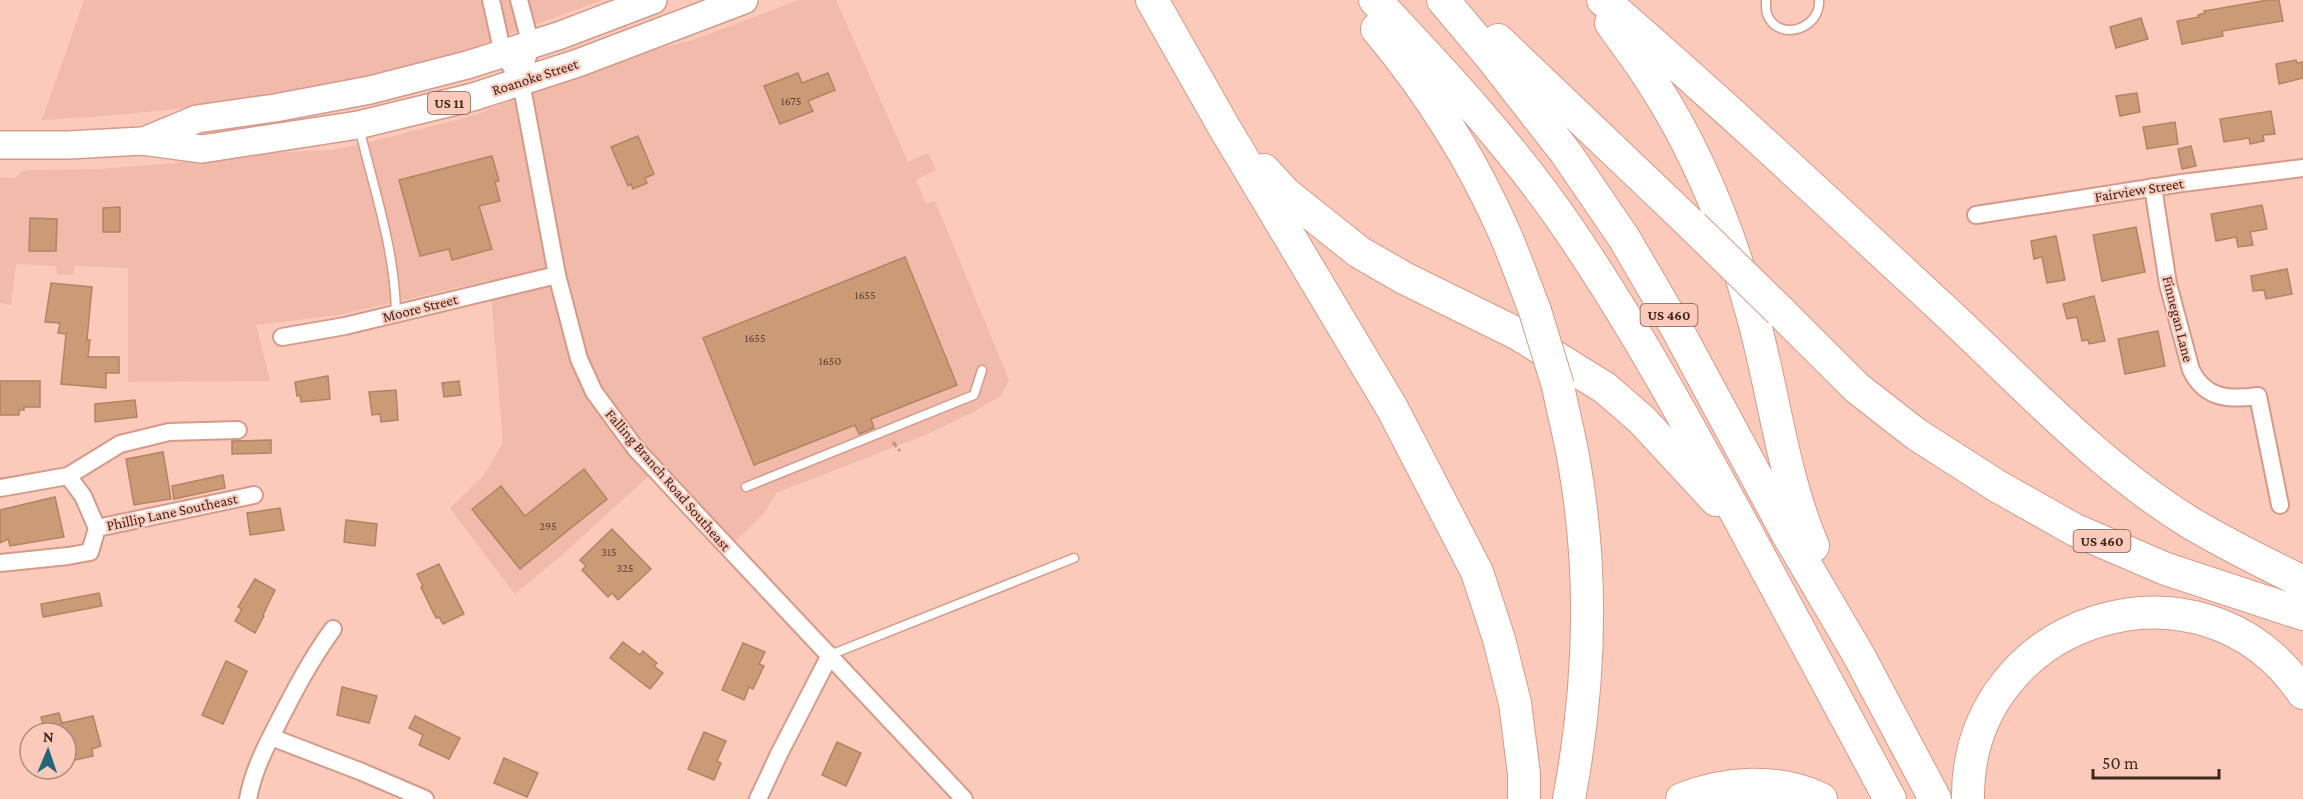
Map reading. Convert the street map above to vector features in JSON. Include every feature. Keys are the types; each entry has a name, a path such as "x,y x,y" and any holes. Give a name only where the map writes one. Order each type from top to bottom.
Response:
{"highway":[{"path":"1152,0 1224,127 1392,408 1477,572 1499,639 1515,703 1524,774 1524,799"},
{"path":"1354,0 1394,49 1436,108 1471,168 1504,232 1535,311 1558,386 1574,464 1584,545 1587,610 1586,677 1578,756 1569,799"},
{"name":"US 460","path":"1375,0 1455,85 1514,155 1569,229 1622,310 1673,395 1890,799"},
{"name":"US 460","path":"1443,0 1566,153 1624,238 1676,327 1788,535 1858,654 1935,799"},
{"name":"US 460","path":"1456,0 1693,226 1857,388 1916,434 1997,486 2075,530 2166,569 2303,614"},
{"path":"1594,0 1653,82 1682,133 1727,234 1753,316 1799,513 1858,654"},
{"path":"1603,0 1944,309 2091,448 2188,521 2246,554 2303,582"},
{"path":"1224,127 1285,193 1359,252 1404,278 1518,334 1605,388 1650,428 1712,495 1755,547"},
{"path":"1968,799 1968,776 1977,735 1987,712 2003,686 2028,659 2054,640 2100,620 2149,613 2180,615 2214,624 2255,645 2281,666 2303,693"},
{"path":"1682,799 1697,793 1746,784 1795,790 1821,799"}],"main road":[{"name":"Roanoke Street","path":"142,141 197,119 275,108 370,90 503,54 653,0"},
{"name":"Roanoke Street","path":"0,145 142,141 202,149 358,125 473,97 668,30 744,0"}],"street":[{"path":"491,0 503,54 521,81"},
{"path":"519,0 531,45 521,81"},
{"name":"Falling Branch Road Southeast","path":"521,81 557,275 579,359 594,392 614,422 703,521 964,799"},
{"name":"Fairview Street","path":"1976,215 2153,187 2303,168"},
{"name":"Finnegan Lane","path":"2153,187 2168,284 2191,370 2196,381 2206,390 2222,396 2240,398 2258,396 2280,505"},
{"name":"Moore Street","path":"282,337 345,326 557,275"},
{"path":"0,488 68,476 120,444 169,432 238,430"},
{"path":"68,476 83,496 97,528"},
{"name":"Phillip Lane Southeast","path":"0,563 90,552 97,528 254,495"},
{"path":"248,799 251,779 307,665 333,629"},
{"path":"758,799 830,655"},
{"path":"271,737 425,799"}],"lane":[{"path":"1766,0 1767,15 1779,28 1794,30 1805,27 1814,19 1819,0"},
{"path":"358,125 389,244 395,282 396,314"},
{"path":"746,487 974,395 982,370"},
{"path":"830,655 1074,558"}],"shaded area":[{"path":"84,0 603,0 452,55 382,76 227,104 42,120"},
{"path":"799,0 836,0 908,162 928,153 936,170 916,180 926,204 935,201 1009,380 1001,396 930,433 776,493 765,512 736,541 736,544 662,464 562,555 515,594 450,508 483,476 503,443 490,280 339,315 256,325 270,381 128,382 128,268 74,266 74,275 57,274 56,266 16,264 11,305 0,303 0,177 15,178 22,171 30,170 98,169 262,153 333,150 475,115 563,80 641,53 693,40"}],"building":[{"path":"2279,0 2283,21 2222,31 2223,36 2182,44 2177,21 2199,17 2198,15 2205,13 2204,11"},
{"path":"2141,18 2148,39 2116,48 2110,27"},
{"path":"2296,60 2297,63 2303,62 2303,78 2279,84 2276,64"},
{"path":"798,73 802,83 828,73 835,90 808,101 813,111 780,124 764,86"},
{"path":"2137,93 2140,112 2120,116 2116,96"},
{"path":"2271,111 2275,134 2263,135 2264,141 2250,144 2249,138 2224,142 2220,119"},
{"path":"2175,122 2178,144 2147,149 2143,127"},
{"path":"638,136 654,174 645,178 647,183 633,189 631,184 628,186 611,147"},
{"path":"2191,146 2196,166 2182,169 2178,149"},
{"path":"492,156 499,181 495,182 500,201 479,206 492,249 452,260 449,249 420,256 399,180"},
{"path":"2262,205 2267,229 2250,232 2253,245 2238,247 2236,237 2216,241 2211,214"},
{"path":"120,207 120,232 103,232 103,208"},
{"path":"30,218 57,219 56,251 29,251"},
{"path":"2136,227 2145,272 2102,281 2093,235"},
{"path":"2056,236 2065,280 2047,283 2042,257 2034,259 2031,241"},
{"path":"905,257 957,385 871,419 874,428 859,434 855,425 754,465 703,338"},
{"path":"2287,269 2292,294 2266,299 2264,290 2253,291 2251,276"},
{"path":"51,283 92,287 87,340 90,340 88,357 119,357 119,373 106,373 106,388 61,384 66,334 58,333 60,323 45,322"},
{"path":"2094,296 2105,341 2089,344 2088,340 2082,341 2077,317 2067,319 2063,304"},
{"path":"2158,331 2165,366 2125,374 2118,339"},
{"path":"328,376 330,399 301,402 300,395 297,396 295,382"},
{"path":"0,381 40,381 40,407 24,407 24,410 19,410 19,415 0,415"},
{"path":"459,381 461,395 444,397 442,383"},
{"path":"396,390 398,420 381,422 380,414 372,415 369,392"},
{"path":"135,400 137,417 95,422 95,404"},
{"path":"271,440 271,453 232,454 232,441"},
{"path":"163,452 171,499 134,505 126,459"},
{"path":"584,469 607,499 520,569 472,509 501,486 525,516"},
{"path":"223,475 225,488 174,499 172,486"},
{"path":"55,497 64,537 10,546 8,539 0,543 0,510"},
{"path":"280,508 284,530 250,535 247,513"},
{"path":"346,520 377,524 375,546 344,542"},
{"path":"612,529 651,569 618,600 612,593 608,597 582,570 586,566 580,560"},
{"path":"439,564 464,614 443,624 439,617 436,618 417,574"},
{"path":"255,579 275,590 255,633 235,621 242,609 238,607"},
{"path":"99,593 102,606 43,617 41,604"},
{"path":"623,642 640,655 643,651 657,663 654,666 663,673 650,689 610,658"},
{"path":"743,643 765,652 759,664 764,666 753,689 749,687 744,700 722,690"},
{"path":"226,661 247,671 223,724 202,715"},
{"path":"342,687 377,696 369,723 337,715"},
{"path":"59,713 61,721 42,721 41,717"},
{"path":"93,716 101,746 92,749 93,756 78,759 78,721 71,721"},
{"path":"415,716 460,738 449,759 419,745 423,735 409,728"},
{"path":"704,732 726,741 717,761 721,763 714,780 688,769"},
{"path":"837,742 861,753 846,786 822,775"},
{"path":"504,758 538,773 527,797 494,783"}]}
